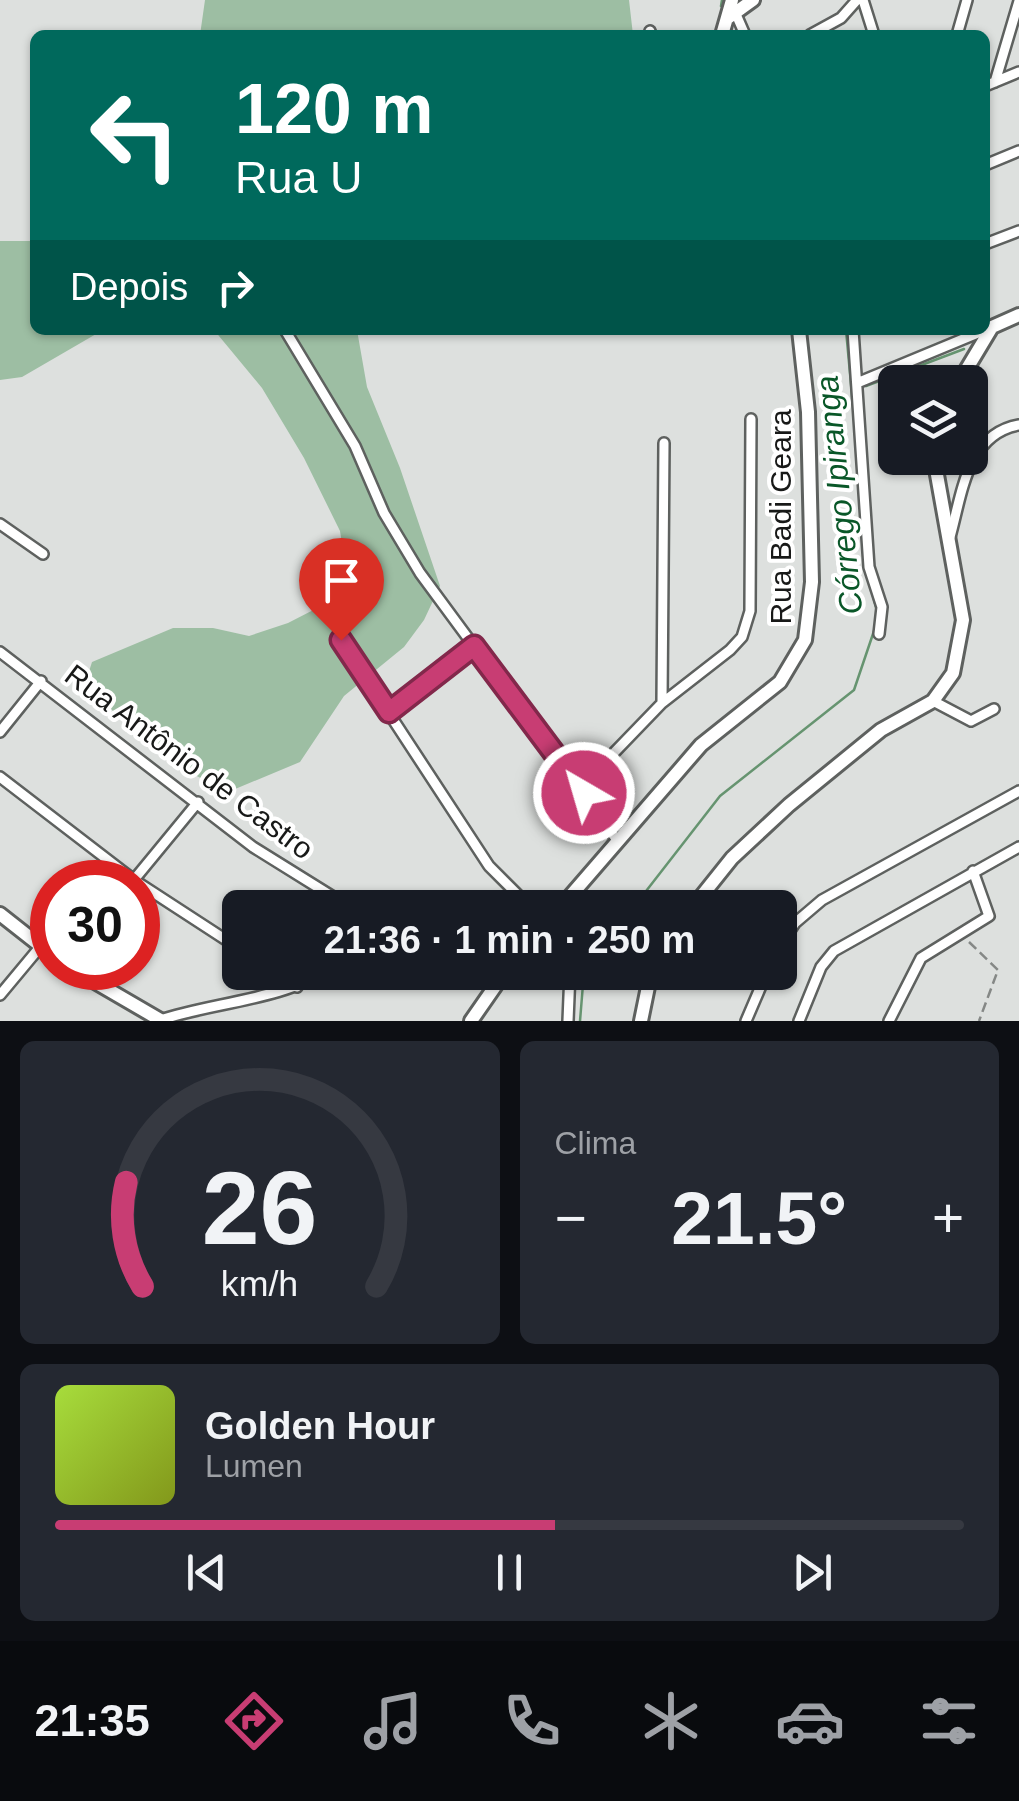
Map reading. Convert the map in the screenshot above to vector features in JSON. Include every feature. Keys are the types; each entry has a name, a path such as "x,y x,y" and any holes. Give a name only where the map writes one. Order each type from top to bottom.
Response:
{"street":[{"path":"732,10 752,0"},
{"path":"819,30 841,18 860,0 872,30"},
{"path":"959,30 968,0"},
{"path":"990,84 1019,2"},
{"path":"990,84 1019,72"},
{"path":"990,163 1019,151"},
{"path":"990,242 1019,230"},
{"path":"990,328 1019,315"},
{"path":"288,335 356,446 405,551 617,840"},
{"name":"Rua Badi Geara","path":"575,890 701,745 780,682 805,640 812,582 808,412 800,335"},
{"path":"853,335 869,566 882,608 878,634"},
{"path":"857,383 973,335"},
{"path":"968,365 984,335"},
{"path":"580,788 662,703 730,650 747,626 751,419"},
{"path":"949,542 976,454 994,432 1019,425"},
{"path":"662,703 664,443"},
{"path":"706,890 732,858 789,805 881,730 933,701 953,673 962,635 937,475"},
{"path":"0,524 43,554"},
{"path":"341,640 490,866 513,890"},
{"path":"389,712 474,646"},
{"name":"Rua Antônio de Castro","path":"0,652 254,847 322,890"},
{"path":"0,732 41,682"},
{"path":"933,701 971,721 994,710"},
{"path":"0,777 106,860"},
{"path":"797,922 822,900 1019,791"},
{"path":"150,860 198,802"},
{"path":"799,1021 821,966 834,951 1019,847"},
{"path":"889,1021 922,958 987,918 989,909 972,871"},
{"path":"160,898 222,938"},
{"path":"0,914 30,939"},
{"path":"0,995 30,959"},
{"path":"109,990 162,1021 196,1008 283,990"},
{"path":"470,1021 492,990"},
{"path":"568,1021 569,990"},
{"path":"641,1021 647,990"},
{"path":"746,1021 759,990"}],"path":[{"path":"962,932 998,970 979,1021"}],"green space":[{"path":"205,0 629,0 632,30 201,30"},
{"path":"0,241 30,241 30,335 94,335 22,377 0,380"},
{"path":"218,335 358,335 367,387 400,468 440,586 424,620 404,647 344,696 300,762 228,792 185,770 84,687 92,662 173,628 213,628 249,636 288,623 325,604 346,568 340,531 304,458 262,388"}],"waterway":[{"name":"Córrego Ipiranga","path":"721,6 722,0"},
{"name":"Córrego Ipiranga","path":"846,335 855,428"},
{"path":"866,386 964,349"},
{"name":"Córrego Ipiranga","path":"866,570 877,611"},
{"name":"Córrego Ipiranga","path":"647,890 720,796 854,690 875,628"},
{"name":"Córrego Ipiranga","path":"580,1021 583,990"}],"route":[{"path":"341,640 389,712 474,646 584,793"}]}
